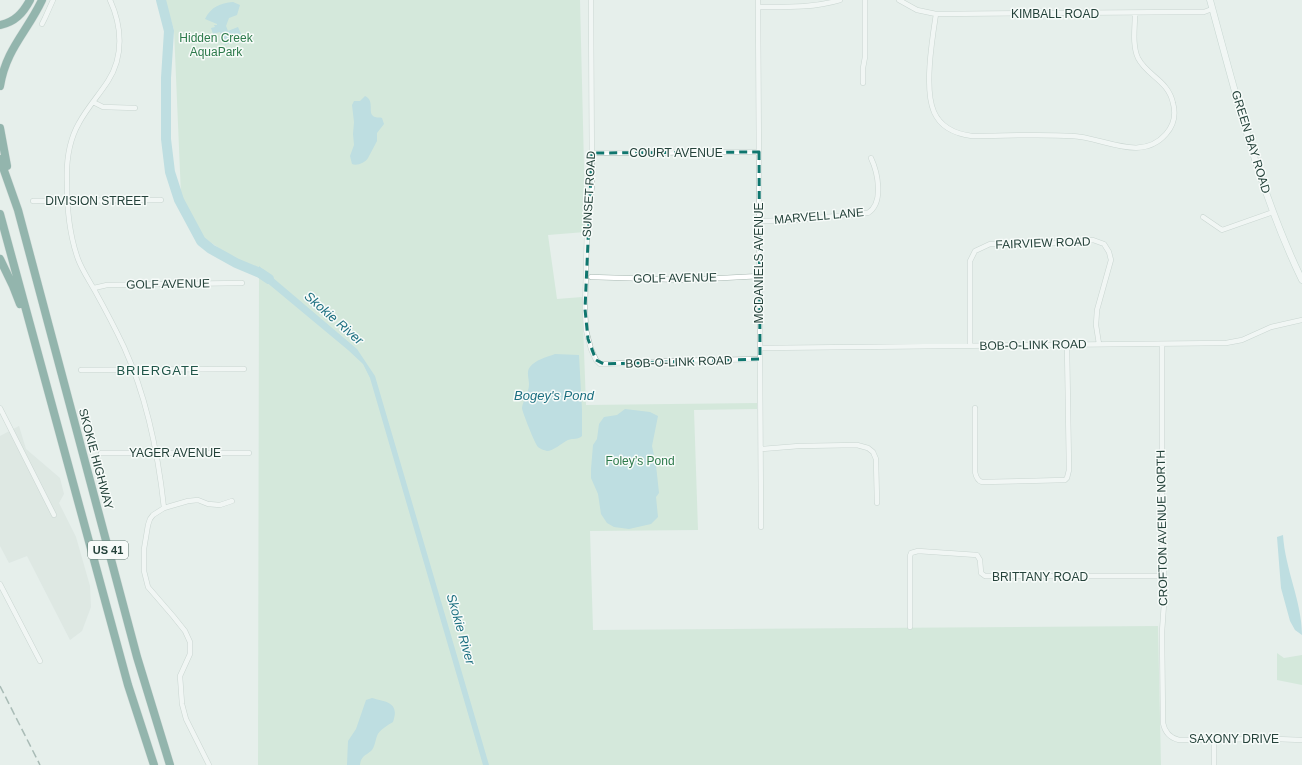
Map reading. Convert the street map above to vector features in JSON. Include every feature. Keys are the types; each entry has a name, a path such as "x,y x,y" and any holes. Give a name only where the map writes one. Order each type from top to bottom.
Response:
{"highway":[{"path":"0,25 8,23 19,16 26,8 30,0"},
{"path":"0,86 4,68 10,52 33,18 42,0"},
{"path":"0,128 4,154 18,210"},
{"name":"SKOKIE HIGHWAY","path":"0,159 18,210 137,657 170,765"},
{"name":"US 41","path":"0,214 128,686 154,765"},
{"path":"0,258 17,295 42,367"}],"main road":[{"name":"GREEN BAY ROAD","path":"1210,0 1248,137 1273,212 1302,280"}],"street":[{"path":"42,24 53,0"},
{"path":"110,0 118,21 120,34 119,52 113,73 78,124 69,148 67,161 68,223 82,270 94,288 115,328 144,402 157,452 164,508"},
{"name":"SUNSET ROAD","path":"591,0 592,186 587,228 585,309 588,339 598,362"},
{"name":"MCDANIELS AVENUE","path":"758,0 761,527"},
{"path":"758,8 807,7 840,0"},
{"path":"863,83 865,51 865,0"},
{"name":"KIMBALL ROAD","path":"899,0 917,10 936,14 1204,12 1212,9"},
{"path":"936,14 930,66 930,98 936,116 951,130 960,134 972,136 1074,136 1132,148 1140,148 1149,146 1164,137 1174,122 1174,112 1173,102 1167,88 1142,64 1136,54 1135,13"},
{"path":"93,102 103,107 135,108"},
{"name":"COURT AVENUE","path":"592,154 759,152"},
{"name":"MARVELL LANE","path":"759,221 795,220 868,213 874,207 878,199 876,170 871,158"},
{"name":"DIVISION STREET","path":"33,201 161,200"},
{"path":"1203,217 1222,230 1273,212"},
{"name":"FAIRVIEW ROAD","path":"970,346 970,261 975,251 990,244 1061,243 1093,240 1106,247 1111,260 1097,310 1096,325 1099,344"},
{"name":"GOLF AVENUE","path":"591,277 679,280 760,276"},
{"name":"GOLF AVENUE","path":"94,288 107,285 242,283"},
{"name":"BOB-O-LINK ROAD","path":"760,348 1232,343 1271,328 1302,320"},
{"name":"CROFTON AVENUE NORTH","path":"1162,344 1162,540 1165,589 1162,632 1163,724 1168,734"},
{"path":"975,408 975,472 979,481 1020,482 1065,480 1069,470 1067,345"},
{"name":"BOB-O-LINK ROAD","path":"598,362 604,364 760,359"},
{"path":"81,370 244,369"},
{"path":"0,408 54,515"},
{"path":"760,449 799,446 857,445 868,448 873,452 876,459 876,503"},
{"name":"YAGER AVENUE","path":"101,453 249,453"},
{"path":"209,765 186,719 182,704 180,676 190,654 190,642 188,636 173,616 150,591 145,576 144,549 148,525 153,515 164,508 188,501 198,500 208,504 220,505 232,501"},
{"name":"BRITTANY ROAD","path":"910,627 910,556 912,553 918,551 977,555 980,560 982,576 1164,576"},
{"path":"0,584 40,661"},
{"name":"SAXONY DRIVE","path":"1168,734 1174,739 1180,740 1302,740"},
{"path":"1214,739 1214,765"}],"highlighted area":[{"path":"759,152 760,359 604,364 596,360 588,339 585,309 592,153"}],"shaded area":[{"path":"19,426 26,449 60,478 64,494 59,503 76,537 90,586 91,607 82,631 70,640 27,556 9,563 0,546 0,436"}],"green space":[{"name":"Hidden Creek AquaPark","path":"165,0 580,0 585,232 548,235 557,299 582,297 586,405 757,403 757,409 694,410 698,530 590,531 593,630 1158,626 1161,765 258,765 259,276 203,237 181,195 174,30"},
{"path":"1277,653 1284,658 1302,655 1302,685 1277,680"}],"water":[{"path":"233,2 240,5 237,15 229,18 226,26 228,31 238,27 243,38 225,45 220,32 213,34 211,28 215,27 214,25 217,24 205,19 210,11 216,6"},
{"path":"365,96 370,101 372,115 382,118 384,124 377,133 377,141 367,160 363,163 354,165 352,164 350,156 354,145 352,105 354,101 360,101"},
{"path":"259,266 357,349 375,376 489,765 483,765 370,378 363,364 348,350 259,276"},
{"name":"Bogey's Pond","path":"555,354 579,355 582,436 568,440 547,451 536,445 522,408 529,387 529,369 538,361"},
{"name":"Foley’s Pond","path":"625,409 650,412 658,416 652,446 659,493 656,497 658,517 651,524 629,529 614,527 607,523 601,514 598,494 591,478 593,445 597,439 599,424 604,417 617,415"},
{"path":"1283,535 1284,548 1297,598 1302,635 1295,630 1290,621 1281,588 1277,537"},
{"path":"372,698 387,702 393,707 395,710 395,715 393,722 380,732 371,751 362,758 360,765 347,765 348,741 356,729 366,700"}],"waterway":[{"name":"Skokie River","path":"161,0 169,31 166,78 166,139 170,172 179,200 201,241 211,249 236,263 260,273 269,279"}],"railway":[{"path":"0,686 40,765"}],"district":[{"name":"BRIERGATE","path":"158,370"}]}
